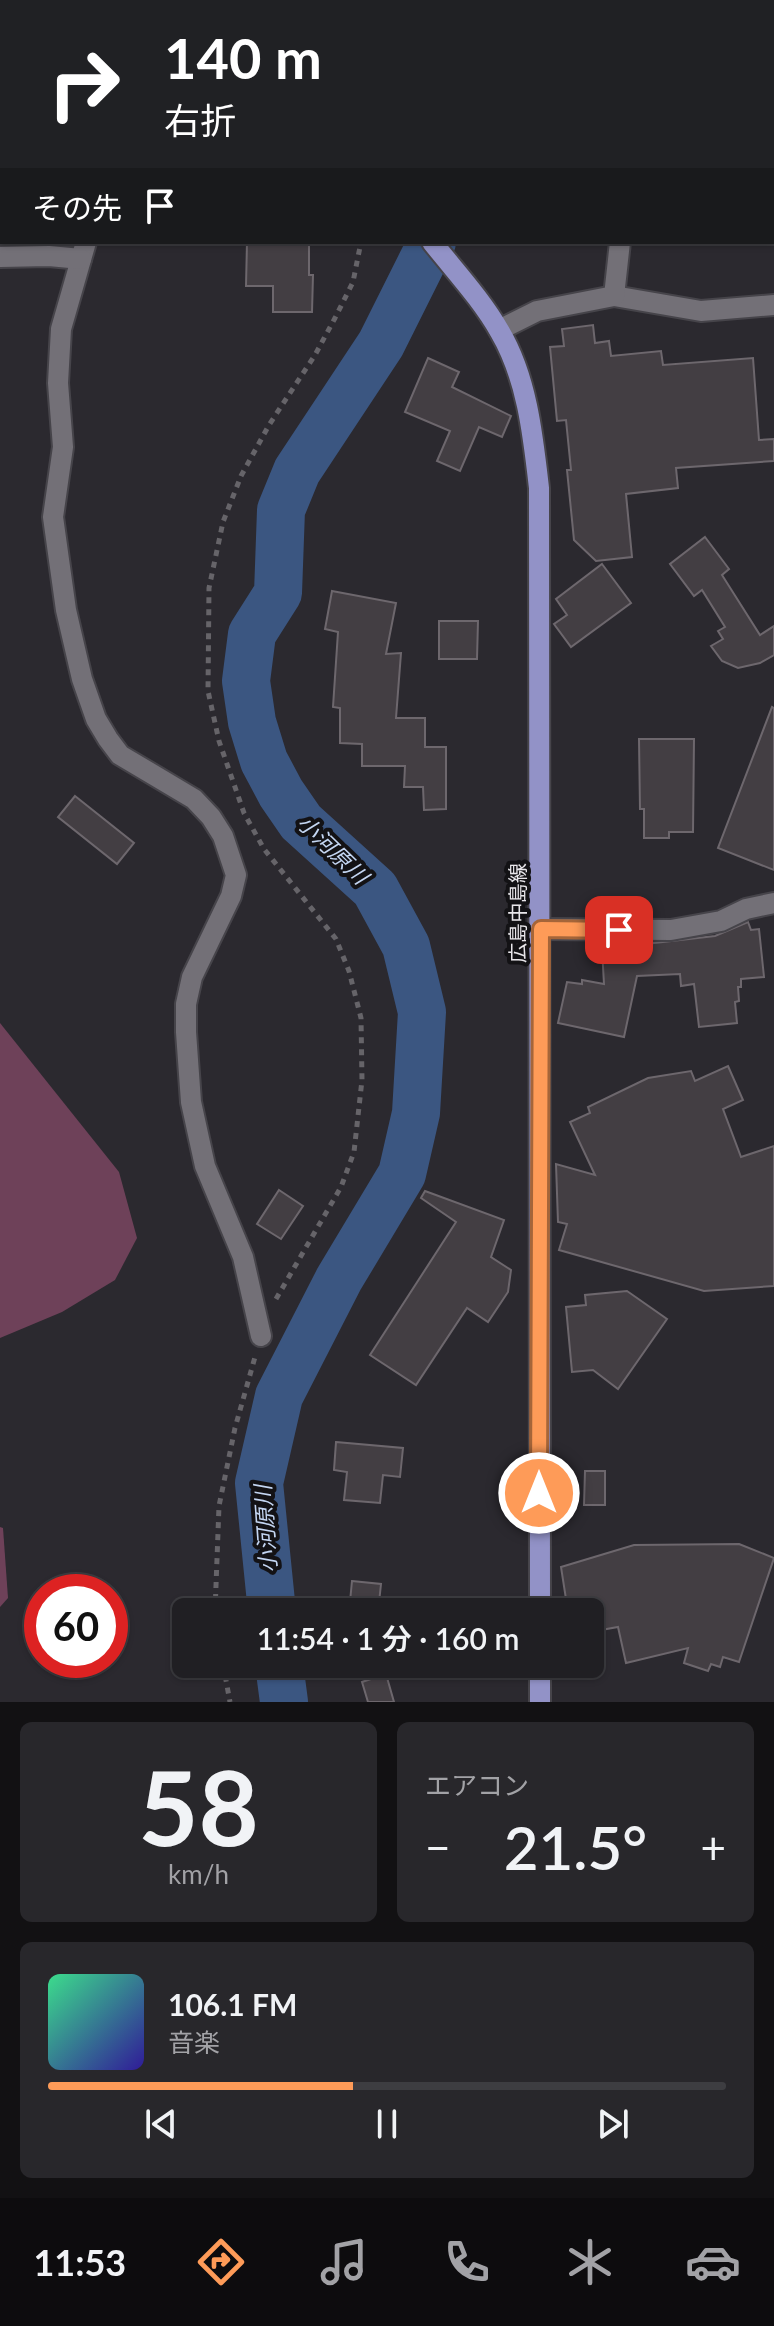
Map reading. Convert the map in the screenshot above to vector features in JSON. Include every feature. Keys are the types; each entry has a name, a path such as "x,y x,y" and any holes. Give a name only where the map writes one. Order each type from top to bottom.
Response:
{"main road":[{"name":"広島中島線","path":"434,244 499,330 514,360 532,427 539,488 540,1598"},
{"path":"540,1678 540,1702"}],"street":[{"path":"614,296 620,244"},
{"path":"0,257 49,256 84,251 61,329 58,383 63,447 53,517 66,610 82,679 96,719 120,755 194,799 223,836 236,875 226,907 192,977 186,1004 186,1032 191,1102 205,1166 243,1257 261,1336"},
{"path":"499,330 537,311 614,296 701,311 774,305"},
{"path":"541,929 671,930 721,921 746,909 774,903"}],"path":[{"path":"216,1598 219,1506 235,1428 261,1336 271,1307 341,1187 354,1152 362,1080 361,1018 349,971 336,939 264,849 244,813 219,741 208,691 209,588 223,522 241,476 335,318 353,282 361,244"},
{"path":"226,1678 230,1702"}],"shaded area":[{"path":"0,1023 119,1172 137,1238 115,1280 62,1312 0,1338"},
{"path":"0,1527 3,1528 8,1598 0,1607"}],"building":[{"path":"247,244 309,244 309,275 313,275 312,312 273,312 273,286 246,286"},
{"path":"593,325 595,343 609,341 611,356 661,351 663,365 753,358 759,440 774,439 774,461 676,468 678,488 626,494 632,557 596,561 574,540 566,420 557,421 550,347 564,346 562,329"},
{"path":"428,358 459,372 452,387 511,416 502,437 479,427 460,471 437,461 450,431 405,412"},
{"path":"705,537 729,569 722,575 760,635 774,626 774,655 760,663 738,668 722,661 711,646 723,639 718,631 725,627 702,590 694,596 670,564"},
{"path":"602,564 631,603 571,647 554,624 567,615 556,599"},
{"path":"332,591 396,603 386,654 401,653 396,718 425,718 425,747 446,747 446,809 424,810 423,787 404,787 405,766 362,766 362,744 340,743 340,708 333,707 338,632 325,629"},
{"path":"439,621 478,621 477,659 439,659"},
{"path":"774,708 774,870 718,848"},
{"path":"639,739 694,739 693,832 669,832 669,838 644,838 644,809 640,809"},
{"path":"75,796 134,843 117,864 58,817"},
{"path":"748,922 751,930 759,929 764,977 741,979 739,1001 735,1002 737,1023 699,1027 694,984 681,986 680,974 637,976 624,1037 558,1023 567,982 582,984 582,980 604,984 602,949 715,936"},
{"path":"728,1066 743,1100 723,1109 741,1157 774,1146 774,1286 704,1291 559,1250 567,1224 558,1222 556,1164 595,1175 570,1122 590,1113 588,1107 648,1078 691,1071 695,1081"},
{"path":"279,1190 303,1206 281,1239 257,1224"},
{"path":"425,1191 504,1220 491,1257 511,1270 508,1292 488,1322 467,1308 416,1385 370,1355 456,1222 421,1198"},
{"path":"627,1291 667,1319 618,1389 593,1370 572,1372 566,1307 586,1305 585,1295"},
{"path":"336,1442 403,1448 400,1477 383,1475 380,1503 344,1500 347,1472 334,1470"},
{"path":"585,1471 605,1471 605,1505 584,1505"},
{"path":"739,1544 774,1558 739,1662 723,1657 720,1667 711,1664 708,1671 684,1663 688,1648 626,1663 618,1627 604,1630 604,1598 566,1598 561,1567 634,1545"},
{"path":"352,1581 381,1584 380,1598 350,1598"},
{"path":"387,1678 394,1702 368,1702 362,1682"}],"waterway":[{"name":"小河原川","path":"271,1598 259,1483 279,1396 339,1279 402,1174 416,1113 422,1012 406,946 375,889 301,822 281,793 264,761 252,722 246,681 252,634 278,593 281,510 297,471 381,344 431,244"},
{"name":"小河原川","path":"281,1678 284,1702"}],"route":[{"path":"539,1493 541,929 619,930"}]}
